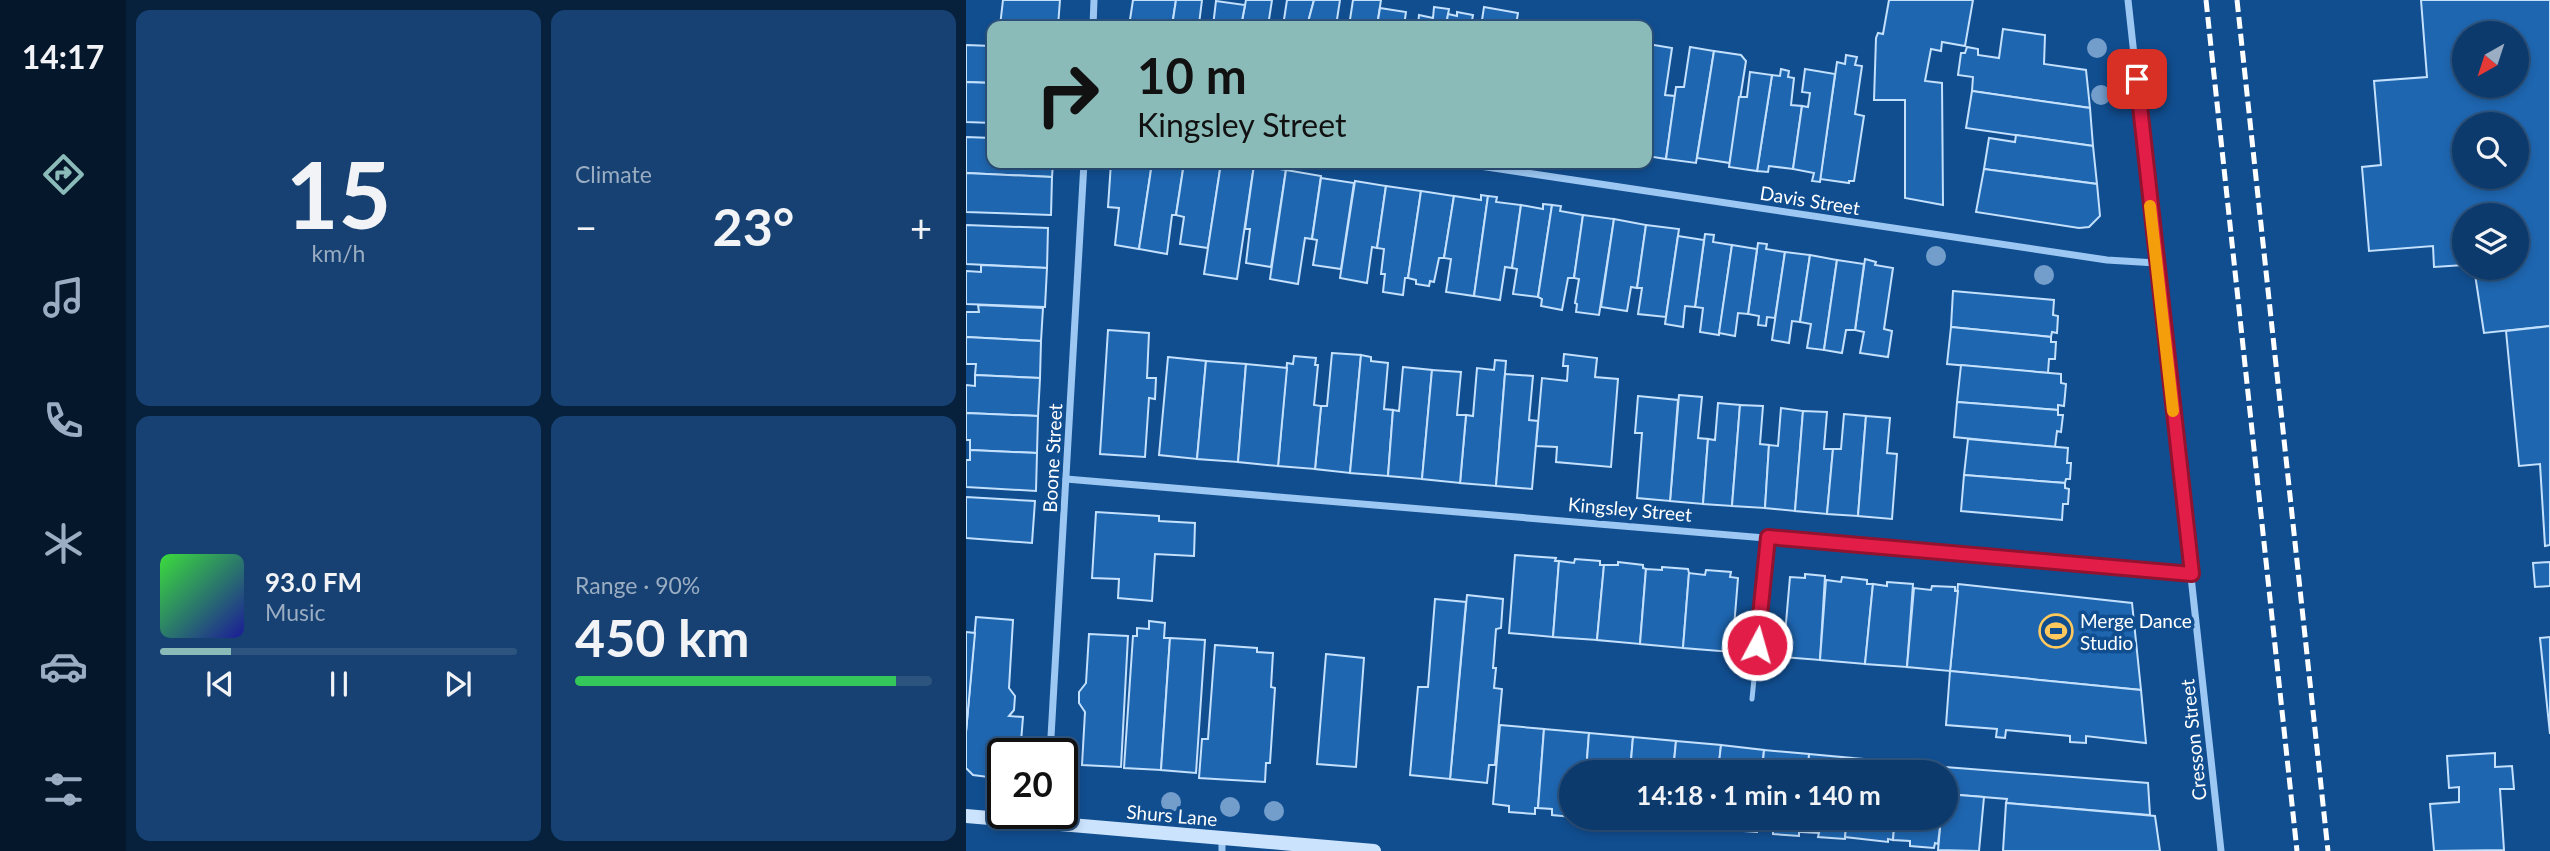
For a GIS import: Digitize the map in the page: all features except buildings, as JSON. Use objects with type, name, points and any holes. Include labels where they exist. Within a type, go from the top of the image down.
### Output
[{"type":"street","points":[[1093,21],[1094,0]]},
{"type":"street","name":"Cresson Street","points":[[2128,0],[2221,851]]},
{"type":"street","name":"Boone Street","points":[[1051,738],[1084,168]]},
{"type":"street","name":"Davis Street","points":[[1493,168],[2107,260],[2156,263]]},
{"type":"street","name":"Kingsley Street","points":[[1066,479],[2192,574]]},
{"type":"street","name":"Shurs Lane","points":[[966,816],[987,817]]},
{"type":"street","name":"Shurs Lane","points":[[1078,823],[1222,845],[1374,851]]},
{"type":"lane","points":[[1752,699],[1768,537]]},
{"type":"railway","points":[[2206,0],[2297,851]]},
{"type":"railway","points":[[2237,0],[2328,851]]},
{"type":"slow traffic","points":[[2150,206],[2173,411]]},
{"type":"place","name":"Merge Dance Studio","points":[[2056,631]]},
{"type":"route","points":[[1757,645],[1768,537],[2192,574],[2137,79]]}]
